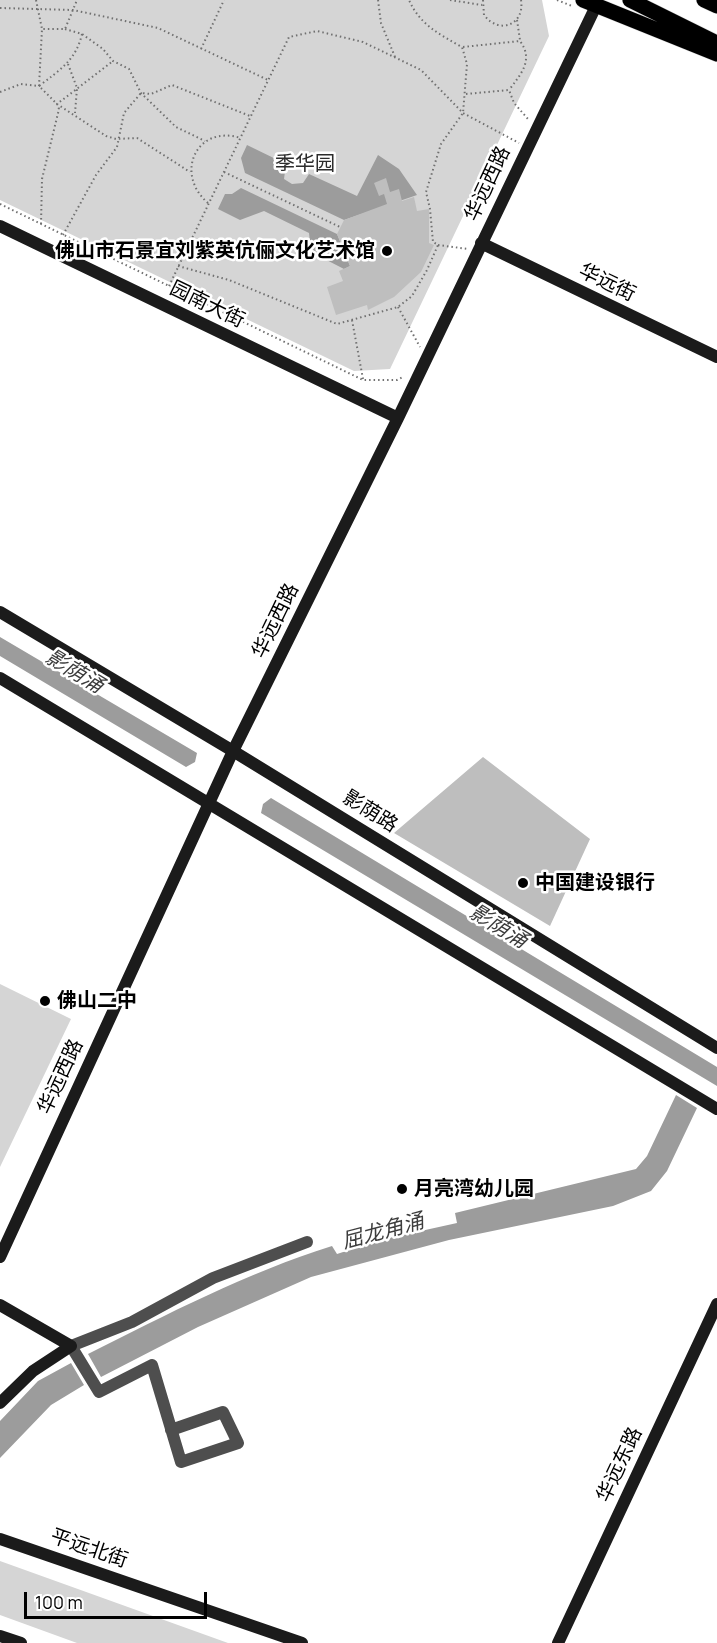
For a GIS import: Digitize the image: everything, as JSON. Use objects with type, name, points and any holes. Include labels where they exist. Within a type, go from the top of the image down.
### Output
[{"type":"main road","points":[[630,0],[717,42]]},
{"type":"main road","points":[[590,3],[717,54]]},
{"type":"street","name":"华远西路","points":[[0,1257],[233,751],[398,418],[527,146],[590,3]]},
{"type":"street","name":"园南大街","points":[[0,225],[398,418]]},
{"type":"street","name":"华远街","points":[[481,243],[717,357]]},
{"type":"street","name":"影荫路","points":[[0,612],[233,751],[717,1048]]},
{"type":"street","points":[[0,678],[717,1109]]},
{"type":"street","points":[[0,1403],[33,1371],[71,1346],[132,1322],[213,1278],[307,1242]]},
{"type":"street","name":"华远东路","points":[[558,1643],[717,1304]]},
{"type":"street","points":[[0,1305],[71,1346],[99,1392],[152,1365],[171,1430],[181,1462],[238,1443],[223,1412],[171,1430]]},
{"type":"street","name":"平远北街","points":[[0,1539],[302,1643]]},
{"type":"street","points":[[0,1636],[21,1643]]},
{"type":"path","points":[[36,0],[42,29],[39,86]]},
{"type":"path","points":[[65,29],[77,0]]},
{"type":"path","points":[[201,49],[224,0]]},
{"type":"path","points":[[378,0],[381,23],[395,57]]},
{"type":"path","points":[[409,0],[415,15],[428,27],[462,47],[520,41]]},
{"type":"path","points":[[450,0],[482,5]]},
{"type":"path","points":[[483,0],[484,15],[493,24],[506,26],[518,20]]},
{"type":"path","points":[[466,94],[509,90],[526,67],[527,50],[520,41],[521,29],[518,20],[522,8],[521,0]]},
{"type":"path","points":[[0,8],[73,10],[158,28],[268,80]]},
{"type":"path","points":[[42,29],[65,29],[82,34],[104,49],[113,61],[129,69],[141,93],[176,127],[205,141]]},
{"type":"path","points":[[169,286],[289,37],[317,31],[363,42],[421,70],[463,113],[527,146]]},
{"type":"path","points":[[39,86],[68,64],[79,47],[82,34]]},
{"type":"path","points":[[462,47],[467,64],[463,113],[441,144],[428,181],[427,201],[430,208],[433,242],[438,245],[469,249]]},
{"type":"path","points":[[57,104],[113,61]]},
{"type":"path","points":[[68,64],[77,88],[75,114]]},
{"type":"path","points":[[0,92],[21,84],[39,86],[57,104],[96,130],[116,140],[136,138],[190,171],[198,192],[209,204]]},
{"type":"path","points":[[141,93],[151,94],[172,85],[251,116]]},
{"type":"path","points":[[509,90],[514,103],[529,120]]},
{"type":"path","points":[[63,235],[96,175],[117,147],[116,140],[124,113],[141,93]]},
{"type":"path","points":[[41,224],[42,179],[58,109],[57,104]]},
{"type":"path","points":[[190,171],[197,149],[205,141],[224,136],[241,138]]},
{"type":"path","points":[[224,172],[340,227]]},
{"type":"path","points":[[0,204],[363,380],[397,380]]},
{"type":"path","points":[[178,266],[229,280],[337,324],[398,307],[412,296],[438,245]]},
{"type":"path","points":[[398,307],[422,350]]},
{"type":"path","points":[[352,320],[363,380]]},
{"type":"green space","name":"季华园","points":[[0,0],[542,0],[549,36],[390,369],[354,371],[0,200]]},
{"type":"green space","points":[[0,984],[71,1019],[0,1167]]},
{"type":"green space","points":[[0,1561],[228,1643],[77,1643],[0,1615]]},
{"type":"shaded area","points":[[247,145],[286,164],[284,179],[292,184],[303,183],[309,174],[357,196],[378,155],[399,169],[417,195],[344,220],[245,173],[241,158]]},
{"type":"shaded area","points":[[241,188],[337,234],[350,266],[344,269],[311,252],[309,233],[264,211],[240,220],[218,209],[225,194],[232,194]]},
{"type":"shaded area","points":[[0,637],[197,753],[195,762],[186,767],[0,656]]},
{"type":"shaded area","points":[[271,798],[717,1067],[717,1086],[261,813],[263,804]]},
{"type":"shaded area","points":[[676,1095],[697,1108],[667,1171],[651,1191],[613,1206],[449,1240],[311,1277],[198,1327],[101,1377],[88,1354],[208,1295],[332,1246],[337,1254],[380,1240],[457,1223],[455,1213],[636,1169],[647,1156]]},
{"type":"shaded area","points":[[71,1363],[84,1385],[51,1405],[0,1458],[0,1421],[38,1381]]},
{"type":"building","name":"佛山市石景宜刘紫英伉俪文化艺术馆","points":[[386,178],[390,192],[399,189],[402,201],[414,197],[417,211],[429,209],[429,243],[434,245],[421,272],[394,297],[368,310],[367,305],[336,315],[327,287],[343,281],[339,271],[350,266],[337,234],[344,220],[387,204],[384,194],[379,196],[374,183]]},
{"type":"building","name":"中国建设银行","points":[[483,757],[590,839],[550,926],[394,833]]},
{"type":"place","name":"佛山市石景宜刘紫英伉俪文化艺术馆","points":[[387,251]]},
{"type":"place","name":"中国建设银行","points":[[523,883]]},
{"type":"place","name":"佛山二中","points":[[45,1001]]},
{"type":"place","name":"月亮湾幼儿园","points":[[402,1189]]},
{"type":"water label","name":"影荫涌","points":[[74,672]]},
{"type":"water label","name":"影荫涌","points":[[498,927]]},
{"type":"water label","name":"屈龙角涌","points":[[383,1232]]}]
